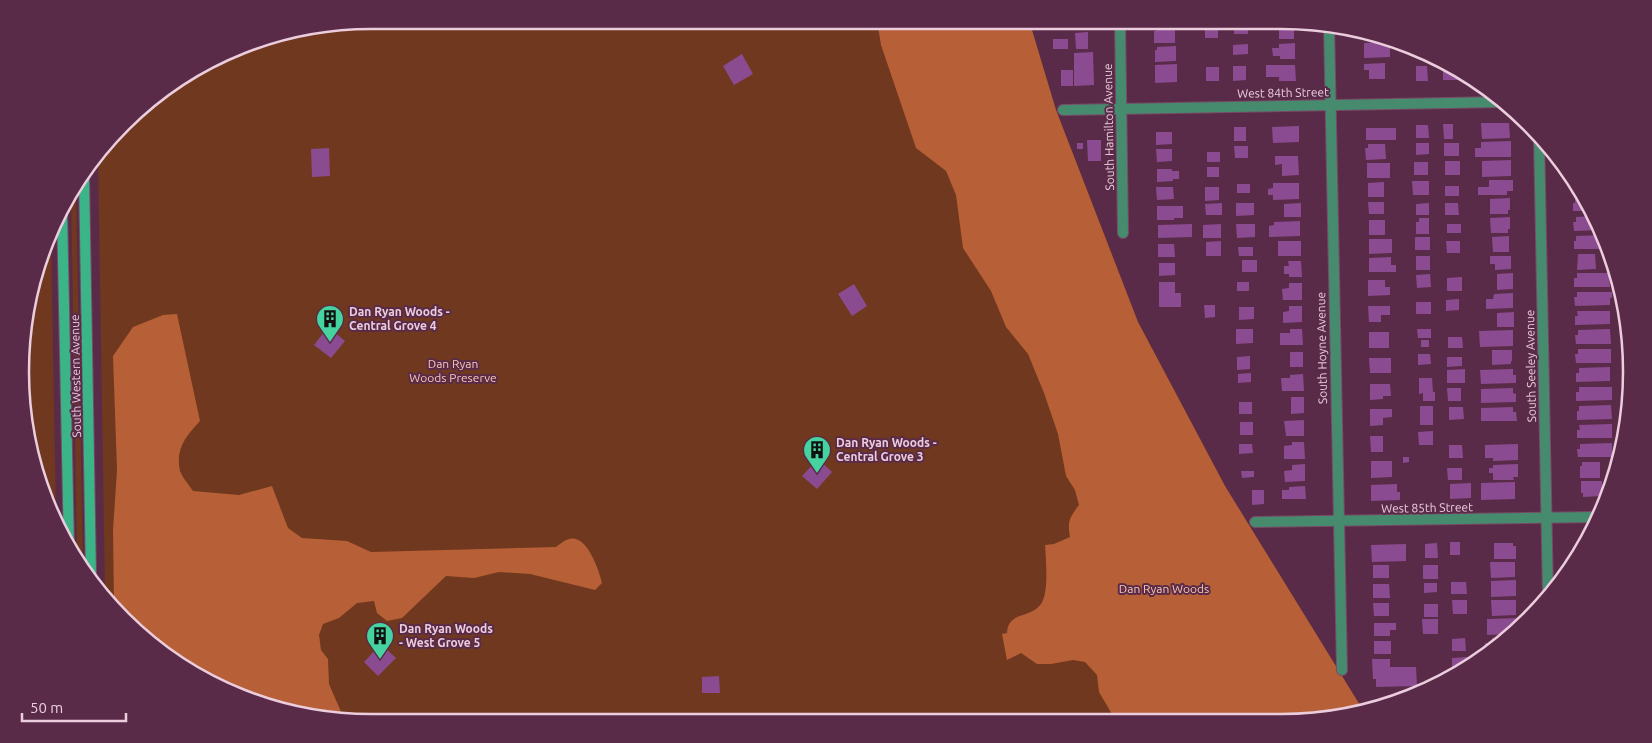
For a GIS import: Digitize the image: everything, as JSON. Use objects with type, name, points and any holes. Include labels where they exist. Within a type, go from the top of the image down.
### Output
[{"type":"main road","name":"South Western Avenue","points":[[84,185],[91,567]]},
{"type":"main road","name":"South Western Avenue","points":[[62,224],[69,531]]},
{"type":"street","name":"South Hamilton Avenue","points":[[1120,29],[1123,233]]},
{"type":"street","name":"South Hoyne Avenue","points":[[1329,33],[1342,670]]},
{"type":"street","name":"West 84th Street","points":[[1063,110],[1492,102]]},
{"type":"street","name":"South Seeley Avenue","points":[[1539,148],[1548,585]]},
{"type":"street","name":"West 85th Street","points":[[1255,522],[1591,517]]},
{"type":"green space","name":"Dan Ryan Woods Preserve","points":[[349,29],[1032,29],[1056,110],[1138,322],[1225,486],[1323,711],[1303,714],[349,714],[283,703],[220,679],[163,643],[129,614],[105,586],[98,166],[129,129],[163,100],[200,75],[240,55],[283,40]]},
{"type":"green space","name":"Dan Ryan Woods","points":[[878,29],[1032,29],[1056,110],[1138,322],[1225,486],[1360,705],[1303,714],[1112,714],[1099,692],[1097,675],[1085,662],[1073,660],[1051,664],[1037,664],[1021,653],[1007,660],[1002,634],[1007,633],[1011,621],[1036,609],[1044,599],[1046,584],[1045,545],[1054,544],[1070,537],[1070,520],[1079,505],[1075,490],[1066,476],[1058,434],[1028,354],[1006,327],[991,291],[963,248],[956,195],[946,171],[916,148],[881,45]]},
{"type":"green space","points":[[76,198],[83,555],[77,546],[71,207]]},
{"type":"green space","points":[[51,250],[56,505],[40,460],[29,394],[29,349],[35,305]]},
{"type":"green space","points":[[177,314],[200,421],[183,443],[179,456],[180,471],[193,491],[239,495],[272,486],[288,528],[302,538],[347,541],[371,552],[556,547],[566,540],[573,538],[580,541],[590,553],[595,561],[602,583],[595,590],[530,574],[499,572],[474,578],[446,576],[402,618],[387,621],[377,613],[374,601],[357,603],[339,618],[323,624],[319,635],[321,650],[328,659],[329,684],[342,713],[283,703],[240,688],[200,668],[146,629],[114,597],[113,530],[117,470],[113,356],[133,327],[163,315]]},
{"type":"building","points":[[1156,29],[1175,29],[1175,43],[1154,43],[1154,31]]},
{"type":"building","points":[[1205,29],[1218,29],[1218,38],[1205,38]]},
{"type":"building","points":[[1234,29],[1248,29],[1248,34],[1234,34]]},
{"type":"building","points":[[1279,29],[1294,29],[1294,39],[1279,39]]},
{"type":"building","points":[[1088,32],[1088,49],[1076,49],[1075,33]]},
{"type":"building","points":[[1053,39],[1068,39],[1068,49],[1053,49]]},
{"type":"building","points":[[1295,43],[1295,59],[1280,59],[1280,56],[1273,56],[1272,48],[1279,48],[1279,44]]},
{"type":"building","points":[[1364,43],[1377,43],[1390,47],[1390,57],[1364,58]]},
{"type":"building","points":[[1248,44],[1248,54],[1233,55],[1233,45]]},
{"type":"building","points":[[1176,46],[1176,61],[1155,62],[1155,50],[1157,50],[1157,47]]},
{"type":"building","points":[[1093,52],[1094,85],[1074,86],[1074,53]]},
{"type":"building","points":[[742,54],[753,74],[734,85],[723,66]]},
{"type":"building","points":[[1385,63],[1385,79],[1369,79],[1369,70],[1364,70],[1364,64]]},
{"type":"building","points":[[1177,64],[1177,82],[1155,83],[1155,65]]},
{"type":"building","points":[[1266,65],[1295,65],[1296,81],[1279,81],[1279,77],[1266,77]]},
{"type":"building","points":[[1233,66],[1246,66],[1246,80],[1233,81]]},
{"type":"building","points":[[1416,66],[1427,66],[1428,81],[1416,81]]},
{"type":"building","points":[[1206,67],[1219,67],[1219,81],[1206,81]]},
{"type":"building","points":[[1061,70],[1073,70],[1073,86],[1061,86]]},
{"type":"building","points":[[1443,70],[1459,79],[1459,80],[1443,80]]},
{"type":"building","points":[[1481,123],[1509,123],[1510,138],[1482,139]]},
{"type":"building","points":[[1443,124],[1453,124],[1453,139],[1444,139]]},
{"type":"building","points":[[1416,125],[1428,125],[1429,138],[1416,138]]},
{"type":"building","points":[[1299,126],[1299,142],[1273,143],[1272,127]]},
{"type":"building","points":[[1234,127],[1246,127],[1246,141],[1234,141]]},
{"type":"building","points":[[1366,128],[1396,128],[1396,140],[1366,140]]},
{"type":"building","points":[[1156,132],[1172,132],[1172,144],[1156,145]]},
{"type":"building","points":[[1087,140],[1101,140],[1101,161],[1088,161]]},
{"type":"building","points":[[1511,141],[1511,157],[1475,157],[1475,148],[1481,148],[1481,142]]},
{"type":"building","points":[[1077,143],[1083,143],[1083,149],[1077,149]]},
{"type":"building","points":[[1416,143],[1429,143],[1429,154],[1416,155]]},
{"type":"building","points":[[1444,143],[1459,143],[1459,156],[1444,156]]},
{"type":"building","points":[[1368,144],[1385,144],[1386,159],[1366,160],[1365,148],[1368,148]]},
{"type":"building","points":[[1234,146],[1248,146],[1248,158],[1235,158]]},
{"type":"building","points":[[329,148],[330,176],[312,177],[311,149]]},
{"type":"building","points":[[1156,149],[1172,149],[1172,161],[1157,162]]},
{"type":"building","points":[[1207,152],[1220,152],[1220,162],[1207,162]]},
{"type":"building","points":[[1275,156],[1298,156],[1299,175],[1282,176],[1282,164],[1275,165]]},
{"type":"building","points":[[1511,160],[1511,176],[1482,177],[1482,161]]},
{"type":"building","points":[[1445,161],[1460,161],[1460,175],[1445,175]]},
{"type":"building","points":[[1414,162],[1428,162],[1428,175],[1414,175]]},
{"type":"building","points":[[1367,163],[1390,163],[1390,178],[1367,178]]},
{"type":"building","points":[[1207,167],[1219,167],[1219,177],[1207,177]]},
{"type":"building","points":[[1157,169],[1179,171],[1179,179],[1157,182]]},
{"type":"building","points":[[1489,180],[1513,180],[1513,191],[1507,191],[1507,195],[1478,195],[1478,187],[1489,187]]},
{"type":"building","points":[[1412,181],[1429,181],[1429,195],[1413,195]]},
{"type":"building","points":[[1384,182],[1384,197],[1368,197],[1368,183]]},
{"type":"building","points":[[1273,183],[1299,183],[1299,199],[1273,200],[1273,195],[1268,195],[1268,189],[1273,188]]},
{"type":"building","points":[[1237,184],[1250,184],[1250,193],[1237,193]]},
{"type":"building","points":[[1445,186],[1459,186],[1459,196],[1445,196]]},
{"type":"building","points":[[1156,187],[1173,187],[1174,199],[1157,200]]},
{"type":"building","points":[[1205,187],[1219,187],[1219,200],[1205,201]]},
{"type":"building","points":[[1510,198],[1508,214],[1490,214],[1490,199]]},
{"type":"building","points":[[1576,198],[1583,211],[1573,211],[1573,203],[1575,203]]},
{"type":"building","points":[[1368,202],[1384,202],[1384,214],[1369,214]]},
{"type":"building","points":[[1222,203],[1222,215],[1206,215],[1205,204]]},
{"type":"building","points":[[1236,203],[1254,203],[1254,215],[1236,216]]},
{"type":"building","points":[[1301,203],[1301,217],[1284,217],[1284,204]]},
{"type":"building","points":[[1429,203],[1429,215],[1416,215],[1416,204]]},
{"type":"building","points":[[1445,203],[1458,203],[1459,215],[1445,215]]},
{"type":"building","points":[[1157,206],[1183,206],[1183,218],[1157,220]]},
{"type":"building","points":[[1586,216],[1593,230],[1574,231],[1573,222],[1576,222],[1576,217]]},
{"type":"building","points":[[1510,217],[1508,233],[1491,233],[1490,218]]},
{"type":"building","points":[[1419,218],[1429,218],[1429,234],[1416,234],[1416,222],[1419,222]]},
{"type":"building","points":[[1369,220],[1385,220],[1385,235],[1369,235]]},
{"type":"building","points":[[1300,221],[1300,236],[1269,237],[1269,226],[1274,225],[1274,222]]},
{"type":"building","points":[[1192,224],[1192,237],[1158,238],[1158,225]]},
{"type":"building","points":[[1221,224],[1221,238],[1203,238],[1203,225]]},
{"type":"building","points":[[1236,224],[1255,224],[1255,237],[1237,238]]},
{"type":"building","points":[[1447,224],[1461,224],[1461,233],[1447,233]]},
{"type":"building","points":[[1595,235],[1600,249],[1574,249],[1576,236]]},
{"type":"building","points":[[1509,236],[1509,252],[1493,252],[1492,237]]},
{"type":"building","points":[[1415,237],[1430,237],[1430,250],[1415,250]]},
{"type":"building","points":[[1369,239],[1392,239],[1392,253],[1369,254]]},
{"type":"building","points":[[1221,241],[1221,256],[1206,256],[1206,242]]},
{"type":"building","points":[[1278,241],[1301,241],[1301,256],[1278,256]]},
{"type":"building","points":[[1446,241],[1460,241],[1460,253],[1447,253]]},
{"type":"building","points":[[1158,244],[1174,244],[1175,257],[1158,257]]},
{"type":"building","points":[[1238,247],[1253,247],[1253,256],[1239,256]]},
{"type":"building","points":[[1578,254],[1595,254],[1596,269],[1577,270]]},
{"type":"building","points":[[1416,256],[1430,256],[1430,270],[1416,270]]},
{"type":"building","points":[[1490,256],[1511,256],[1511,269],[1495,270],[1495,264],[1490,264]]},
{"type":"building","points":[[1391,257],[1391,265],[1396,265],[1396,272],[1369,272],[1369,258]]},
{"type":"building","points":[[1242,260],[1257,260],[1257,272],[1242,272]]},
{"type":"building","points":[[1288,261],[1301,261],[1302,277],[1289,277],[1289,274],[1284,274],[1284,266],[1289,266]]},
{"type":"building","points":[[1159,263],[1175,263],[1175,275],[1159,276]]},
{"type":"building","points":[[1513,273],[1513,289],[1497,290],[1497,274]]},
{"type":"building","points":[[1577,273],[1609,273],[1610,287],[1574,287],[1574,278],[1577,278]]},
{"type":"building","points":[[1430,274],[1431,287],[1417,288],[1416,275]]},
{"type":"building","points":[[1462,277],[1462,291],[1447,291],[1447,278]]},
{"type":"building","points":[[1368,280],[1385,280],[1385,287],[1390,287],[1390,295],[1368,296]]},
{"type":"building","points":[[1159,282],[1175,282],[1175,293],[1181,293],[1181,307],[1159,307]]},
{"type":"building","points":[[1237,282],[1249,282],[1249,291],[1237,291]]},
{"type":"building","points":[[1289,283],[1302,283],[1302,300],[1283,300],[1282,289],[1289,288]]},
{"type":"building","points":[[854,284],[867,306],[852,316],[838,294]]},
{"type":"building","points":[[1577,292],[1612,292],[1612,298],[1610,298],[1610,305],[1575,306],[1574,297],[1577,297]]},
{"type":"building","points":[[1513,293],[1513,308],[1486,309],[1486,299],[1493,299],[1494,294]]},
{"type":"building","points":[[1459,299],[1459,310],[1446,311],[1446,300]]},
{"type":"building","points":[[1416,302],[1431,302],[1431,314],[1416,314]]},
{"type":"building","points":[[1204,305],[1215,305],[1215,317],[1205,318]]},
{"type":"building","points":[[1289,306],[1302,306],[1302,322],[1283,323],[1283,312],[1289,311]]},
{"type":"building","points":[[1368,306],[1390,306],[1390,315],[1381,315],[1381,322],[1369,322]]},
{"type":"building","points":[[1239,307],[1254,307],[1254,319],[1239,320]]},
{"type":"building","points":[[1577,311],[1610,311],[1610,324],[1575,325],[1575,316],[1578,316]]},
{"type":"building","points":[[1514,312],[1514,327],[1497,327],[1497,313]]},
{"type":"building","name":"Dan Ryan Woods - Central Grove 4","points":[[328,327],[345,341],[331,358],[314,345]]},
{"type":"building","points":[[1236,329],[1253,329],[1253,343],[1236,344]]},
{"type":"building","points":[[1290,329],[1302,329],[1303,345],[1280,345],[1280,333],[1290,333]]},
{"type":"building","points":[[1417,329],[1431,329],[1431,338],[1418,338]]},
{"type":"building","points":[[1610,329],[1611,344],[1576,344],[1575,335],[1578,335],[1578,330]]},
{"type":"building","points":[[1513,330],[1513,346],[1480,347],[1479,331]]},
{"type":"building","points":[[1369,332],[1389,332],[1389,348],[1369,348]]},
{"type":"building","points":[[1448,337],[1462,337],[1463,348],[1448,348]]},
{"type":"building","points":[[1421,340],[1429,340],[1429,347],[1421,347]]},
{"type":"building","points":[[1578,349],[1611,349],[1611,363],[1576,363],[1575,354],[1578,354]]},
{"type":"building","points":[[1492,350],[1512,350],[1511,364],[1492,365]]},
{"type":"building","points":[[1290,352],[1303,352],[1303,367],[1290,367]]},
{"type":"building","points":[[1418,354],[1430,354],[1431,364],[1418,365]]},
{"type":"building","points":[[1250,356],[1250,369],[1237,370],[1237,357]]},
{"type":"building","points":[[1447,357],[1462,357],[1462,366],[1447,367]]},
{"type":"building","points":[[1369,358],[1391,358],[1391,373],[1370,373]]},
{"type":"building","points":[[1610,367],[1610,381],[1576,382],[1576,373],[1579,373],[1579,368]]},
{"type":"building","points":[[1465,369],[1465,383],[1447,383],[1447,370]]},
{"type":"building","points":[[1513,369],[1513,375],[1516,375],[1516,383],[1481,384],[1480,370]]},
{"type":"building","points":[[1251,373],[1251,382],[1238,383],[1238,374]]},
{"type":"building","points":[[1303,374],[1304,391],[1282,391],[1281,378],[1290,378],[1290,375]]},
{"type":"building","points":[[1419,378],[1432,378],[1435,401],[1423,401],[1423,393],[1419,394]]},
{"type":"building","points":[[1370,384],[1390,384],[1391,396],[1370,400]]},
{"type":"building","points":[[1579,387],[1612,387],[1612,400],[1576,401],[1576,392],[1579,392]]},
{"type":"building","points":[[1447,388],[1461,388],[1461,401],[1448,401]]},
{"type":"building","points":[[1513,388],[1513,393],[1516,394],[1516,402],[1481,403],[1481,389]]},
{"type":"building","points":[[1291,397],[1304,397],[1304,413],[1291,414]]},
{"type":"building","points":[[1239,402],[1252,402],[1252,414],[1239,414]]},
{"type":"building","points":[[1611,405],[1612,419],[1577,420],[1579,406]]},
{"type":"building","points":[[1420,406],[1433,406],[1433,425],[1420,425]]},
{"type":"building","points":[[1449,407],[1463,407],[1464,419],[1449,420]]},
{"type":"building","points":[[1513,407],[1513,412],[1516,412],[1517,421],[1481,421],[1481,408]]},
{"type":"building","points":[[1370,409],[1392,409],[1392,417],[1383,418],[1383,425],[1370,426]]},
{"type":"building","points":[[1304,420],[1304,436],[1286,436],[1284,421]]},
{"type":"building","points":[[1240,422],[1253,422],[1253,435],[1240,435]]},
{"type":"building","points":[[1612,424],[1612,438],[1577,438],[1577,430],[1580,430],[1579,425]]},
{"type":"building","points":[[1433,431],[1433,445],[1419,445],[1418,432]]},
{"type":"building","points":[[1370,436],[1383,436],[1383,452],[1371,452]]},
{"type":"building","points":[[1292,442],[1304,442],[1305,459],[1284,459],[1284,446],[1292,445]]},
{"type":"building","points":[[1612,443],[1612,457],[1578,457],[1577,449],[1580,449],[1580,444]]},
{"type":"building","points":[[1239,444],[1252,444],[1253,453],[1239,454]]},
{"type":"building","points":[[1518,444],[1518,460],[1493,461],[1493,458],[1485,458],[1485,445]]},
{"type":"building","points":[[1449,445],[1462,445],[1463,458],[1449,458]]},
{"type":"building","points":[[1403,457],[1409,457],[1409,462],[1403,463]]},
{"type":"building","name":"Dan Ryan Woods - Central Grove 3","points":[[818,459],[832,472],[817,489],[802,476]]},
{"type":"building","points":[[1371,461],[1392,461],[1392,477],[1371,478]]},
{"type":"building","points":[[1582,462],[1600,462],[1600,478],[1580,478]]},
{"type":"building","points":[[1305,464],[1305,481],[1285,482],[1284,471],[1292,470],[1292,465]]},
{"type":"building","points":[[1518,464],[1518,477],[1513,477],[1514,480],[1493,480],[1493,473],[1489,473],[1489,468],[1493,468],[1493,465]]},
{"type":"building","points":[[1447,468],[1462,468],[1462,480],[1448,480]]},
{"type":"building","points":[[1241,471],[1254,471],[1254,477],[1242,478]]},
{"type":"building","points":[[1581,481],[1602,481],[1600,496],[1583,497],[1583,493],[1581,493]]},
{"type":"building","points":[[1515,482],[1515,499],[1481,500],[1481,483]]},
{"type":"building","points":[[1471,483],[1471,498],[1450,499],[1450,484]]},
{"type":"building","points":[[1397,484],[1400,500],[1371,501],[1371,485]]},
{"type":"building","points":[[1305,486],[1306,499],[1282,499],[1282,490],[1289,490],[1289,487]]},
{"type":"building","points":[[1252,490],[1264,490],[1264,504],[1252,505]]},
{"type":"building","points":[[1450,542],[1460,542],[1460,555],[1450,555]]},
{"type":"building","points":[[1437,543],[1438,558],[1425,558],[1425,544]]},
{"type":"building","points":[[1494,543],[1513,543],[1513,546],[1516,546],[1516,559],[1494,559]]},
{"type":"building","points":[[1406,544],[1406,561],[1372,562],[1371,545]]},
{"type":"building","points":[[1490,562],[1515,562],[1515,577],[1491,578]]},
{"type":"building","points":[[1373,565],[1389,565],[1389,578],[1373,578]]},
{"type":"building","points":[[1423,565],[1438,565],[1438,579],[1423,579]]},
{"type":"building","points":[[1516,580],[1516,596],[1491,597],[1491,581]]},
{"type":"building","points":[[1451,582],[1466,582],[1467,594],[1451,594]]},
{"type":"building","points":[[1424,583],[1437,583],[1437,592],[1424,593]]},
{"type":"building","points":[[1373,584],[1389,584],[1390,598],[1373,598]]},
{"type":"building","points":[[1452,600],[1467,600],[1467,614],[1453,614]]},
{"type":"building","points":[[1491,600],[1516,600],[1516,615],[1492,616]]},
{"type":"building","points":[[1373,603],[1389,603],[1389,616],[1374,616]]},
{"type":"building","points":[[1424,604],[1438,604],[1438,617],[1424,617]]},
{"type":"building","points":[[1422,619],[1438,619],[1438,634],[1423,634]]},
{"type":"building","points":[[1487,619],[1517,619],[1499,634],[1487,635]]},
{"type":"building","points":[[1374,623],[1396,623],[1396,630],[1390,630],[1390,636],[1374,636]]},
{"type":"building","points":[[1465,638],[1466,651],[1452,651],[1452,639]]},
{"type":"building","points":[[1374,641],[1391,641],[1391,654],[1374,654]]},
{"type":"building","name":"Dan Ryan Woods - West Grove 5","points":[[381,644],[396,658],[378,676],[364,662]]},
{"type":"building","points":[[1467,657],[1452,668],[1452,658]]},
{"type":"building","points":[[1372,659],[1390,659],[1390,667],[1416,667],[1416,686],[1376,687],[1376,679],[1373,679]]},
{"type":"building","points":[[719,676],[720,693],[702,693],[702,677]]},
{"type":"place","name":"Dan Ryan Woods - Central Grove 4","points":[[330,343]]},
{"type":"place","name":"Dan Ryan Woods - Central Grove 3","points":[[817,474]]},
{"type":"place","name":"Dan Ryan Woods - West Grove 5","points":[[380,660]]}]
